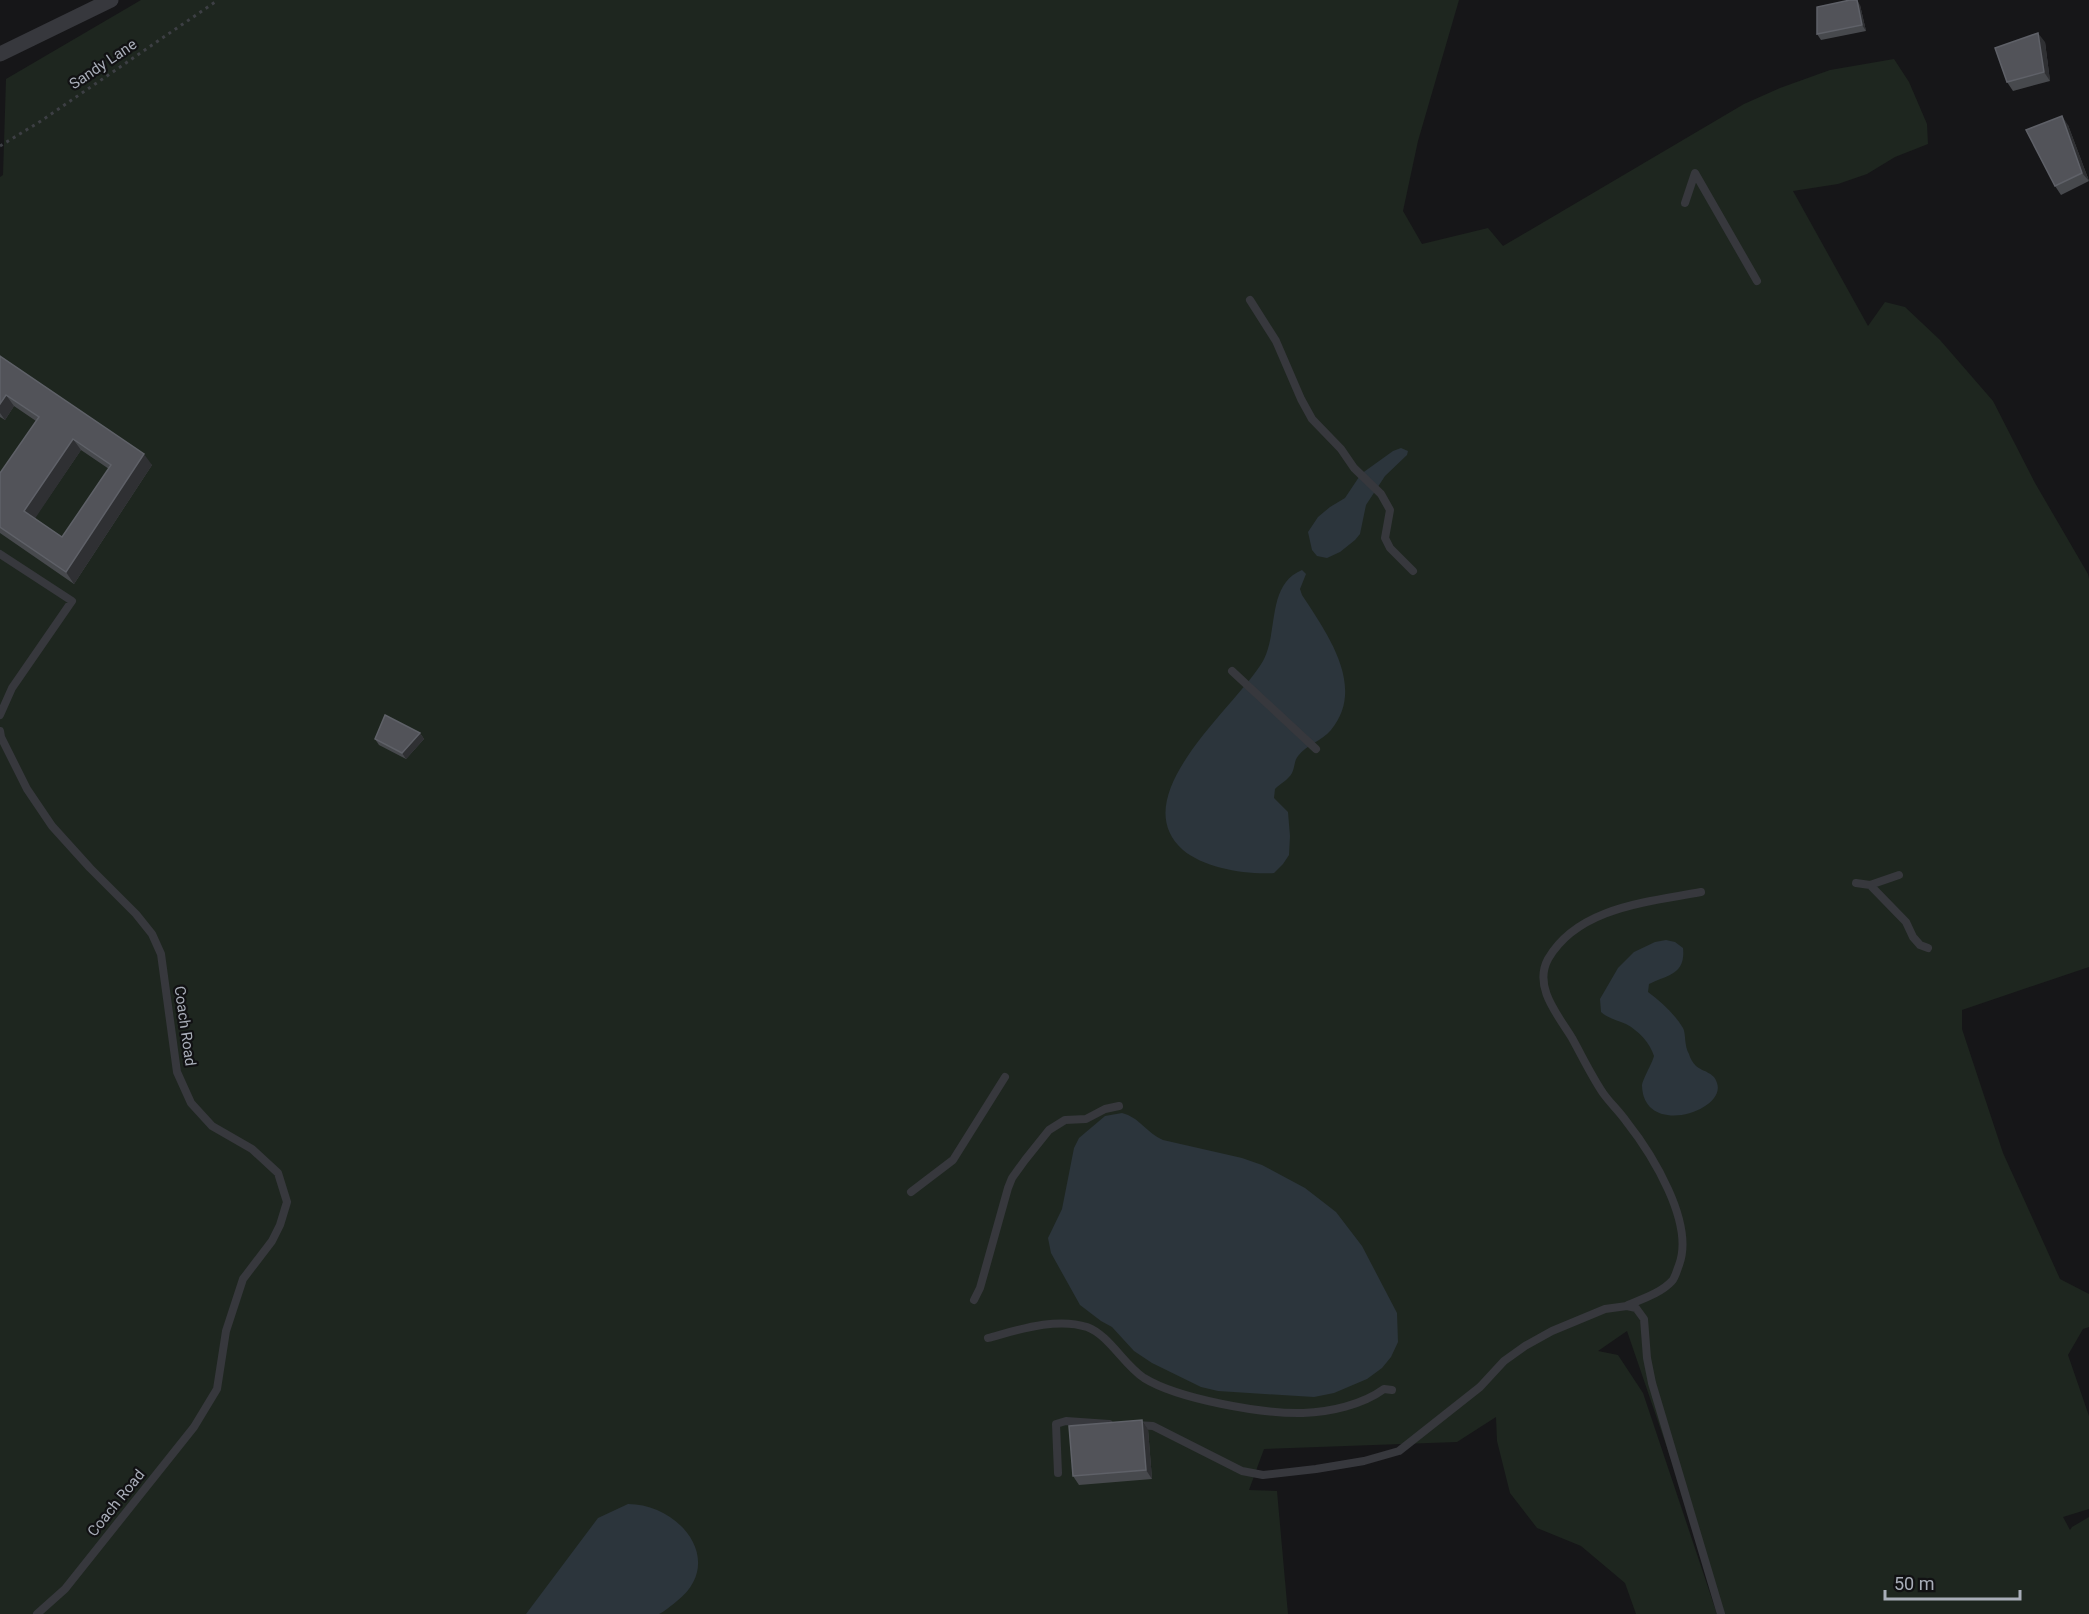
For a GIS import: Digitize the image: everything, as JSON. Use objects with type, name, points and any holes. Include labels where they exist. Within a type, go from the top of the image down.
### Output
[{"type":"street","points":[[0,54],[111,0]]},
{"type":"lane","points":[[1685,203],[1695,173],[1757,280]]},
{"type":"lane","points":[[1251,300],[1276,341],[1312,419],[1341,449],[1354,468],[1382,494],[1390,510],[1385,538],[1390,548],[1413,572]]},
{"type":"lane","points":[[0,554],[72,601],[12,688],[0,715]]},
{"type":"lane","points":[[1232,671],[1316,749]]},
{"type":"lane","name":"Coach Road","points":[[0,731],[27,789],[52,826],[136,914],[152,934],[161,954],[177,1072],[191,1103],[212,1126],[252,1149],[278,1173],[287,1202],[272,1241],[243,1279],[226,1331],[217,1389],[194,1427],[65,1589],[37,1614]]},
{"type":"lane","points":[[1856,884],[1870,885],[1899,875]]},
{"type":"lane","points":[[1870,885],[1906,922],[1913,937],[1920,945],[1928,948]]},
{"type":"lane","points":[[1131,1425],[1153,1426],[1242,1471],[1263,1475],[1364,1461],[1399,1451],[1480,1387],[1504,1361],[1525,1346],[1583,1317],[1605,1309],[1626,1306],[1651,1295],[1672,1281],[1682,1257],[1682,1227],[1665,1180],[1627,1122],[1603,1094],[1571,1036],[1553,1011],[1543,981],[1547,961],[1561,942],[1596,918],[1624,906],[1701,892]]},
{"type":"lane","points":[[911,1192],[953,1160],[1005,1077]]},
{"type":"lane","points":[[974,1300],[980,1288],[1012,1178],[1049,1130],[1065,1120],[1086,1119],[1105,1109],[1119,1106]]},
{"type":"lane","points":[[1626,1306],[1636,1308],[1644,1320],[1647,1358],[1652,1383],[1721,1614]]},
{"type":"lane","points":[[988,1338],[1043,1325],[1077,1324],[1096,1331],[1134,1370],[1158,1386],[1210,1401],[1262,1410],[1302,1413],[1323,1410],[1371,1398],[1384,1389],[1392,1390]]},
{"type":"lane","points":[[1058,1473],[1056,1424],[1066,1421],[1120,1424]]},
{"type":"path","name":"Sandy Lane","points":[[0,146],[41,121],[218,0]]},
{"type":"shaded area","points":[[141,0],[1459,0],[1418,141],[1403,211],[1422,244],[1488,228],[1503,246],[1744,104],[1830,70],[1894,59],[1909,82],[1927,124],[1928,144],[1895,157],[1867,174],[1838,184],[1793,191],[1868,326],[1885,302],[1905,307],[1940,340],[1993,401],[2035,483],[2089,579],[2089,967],[1962,1010],[1962,1029],[2003,1153],[2060,1279],[2089,1294],[2089,1327],[2083,1329],[2068,1355],[2089,1416],[2089,1509],[2063,1517],[2070,1530],[2089,1517],[2089,1614],[1724,1614],[1627,1331],[1598,1351],[1618,1355],[1643,1393],[1717,1614],[1636,1614],[1625,1583],[1581,1546],[1537,1528],[1510,1493],[1497,1441],[1496,1417],[1457,1442],[1264,1449],[1249,1490],[1277,1491],[1288,1614],[0,1614],[0,177],[3,175],[6,79]]},
{"type":"shaded area","points":[[1401,448],[1408,451],[1407,455],[1385,476],[1366,505],[1360,534],[1340,552],[1327,558],[1317,556],[1312,550],[1308,532],[1318,517],[1345,498],[1361,474],[1393,451]]},
{"type":"shaded area","points":[[1302,570],[1306,574],[1300,589],[1302,595],[1331,643],[1344,678],[1345,696],[1341,713],[1327,734],[1298,756],[1291,775],[1275,789],[1274,798],[1288,812],[1289,855],[1283,864],[1274,873],[1239,871],[1214,866],[1183,850],[1168,828],[1166,804],[1175,778],[1191,752],[1263,661],[1283,586]]},
{"type":"shaded area","points":[[1666,940],[1675,942],[1683,948],[1681,964],[1674,973],[1649,984],[1648,992],[1676,1017],[1683,1028],[1687,1051],[1691,1059],[1699,1068],[1711,1074],[1717,1083],[1717,1093],[1710,1103],[1698,1110],[1669,1115],[1656,1111],[1646,1102],[1642,1086],[1654,1056],[1647,1042],[1626,1024],[1601,1012],[1600,999],[1618,968],[1634,952],[1655,942]]},
{"type":"shaded area","points":[[1122,1113],[1133,1118],[1163,1140],[1242,1158],[1262,1165],[1305,1188],[1336,1212],[1362,1246],[1397,1313],[1398,1342],[1391,1357],[1382,1368],[1367,1379],[1334,1393],[1314,1397],[1218,1391],[1201,1387],[1152,1363],[1134,1351],[1112,1327],[1080,1305],[1051,1253],[1048,1238],[1062,1209],[1074,1148],[1079,1138],[1105,1116]]},
{"type":"shaded area","points":[[628,1504],[647,1507],[664,1514],[679,1524],[690,1538],[697,1553],[698,1569],[691,1585],[677,1601],[659,1614],[526,1614],[598,1518]]},
{"type":"building","points":[[1857,0],[1862,25],[1817,34],[1817,7]]},
{"type":"building","points":[[2038,33],[2044,72],[2007,82],[1995,48]]},
{"type":"building","points":[[2062,116],[2082,173],[2055,186],[2026,130]]},
{"type":"building","points":[[0,356],[144,454],[66,572],[0,527],[0,473],[39,417],[6,395],[0,404]],"holes":[[[73,439],[111,465],[62,537],[24,511]]]},
{"type":"building","points":[[385,715],[420,733],[402,753],[375,739]]},
{"type":"building","points":[[1142,1420],[1146,1470],[1073,1476],[1069,1426]]}]
